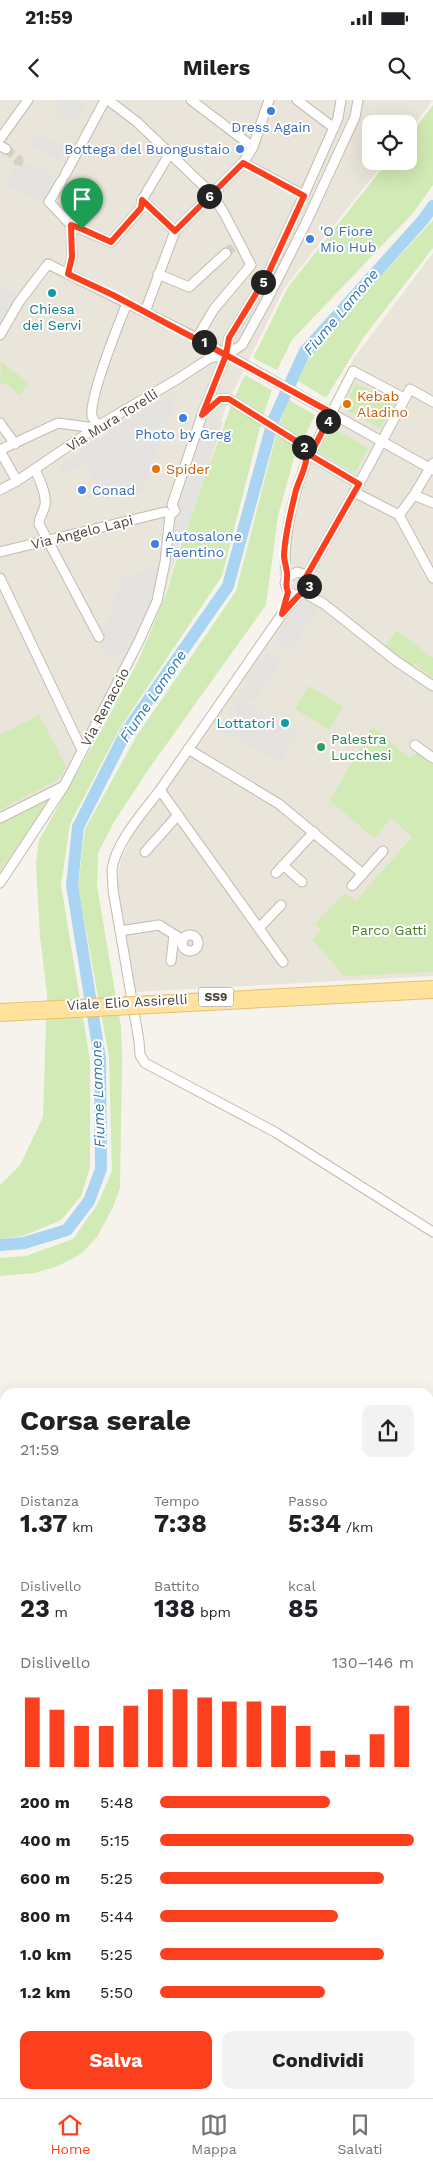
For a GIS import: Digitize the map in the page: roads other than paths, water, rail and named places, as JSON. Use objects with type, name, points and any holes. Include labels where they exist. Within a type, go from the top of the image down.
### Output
[{"type":"main road","name":"Viale Elio Assirelli","points":[[0,1009],[433,986]]},
{"type":"main road","name":"Viale Elio Assirelli","points":[[0,1016],[433,993]]},
{"type":"street","points":[[0,140],[28,100]]},
{"type":"street","points":[[170,153],[142,200],[141,208],[111,242],[71,225],[49,202],[106,100],[137,122],[170,153],[212,194],[251,265],[214,309],[197,338]]},
{"type":"street","points":[[191,100],[252,147]]},
{"type":"street","points":[[145,312],[175,231],[243,163],[252,147],[269,100]]},
{"type":"street","points":[[298,100],[334,128]]},
{"type":"street","points":[[168,514],[166,507],[172,505],[202,415],[226,355],[229,338],[268,274],[334,128],[341,100]]},
{"type":"street","points":[[229,338],[242,345],[269,296],[306,223],[355,117],[358,100]]},
{"type":"street","points":[[243,163],[304,196]]},
{"type":"street","points":[[142,200],[175,231]]},
{"type":"street","points":[[68,274],[72,257],[71,225]]},
{"type":"street","points":[[158,274],[189,287],[226,253]]},
{"type":"street","points":[[0,334],[19,302],[48,264],[197,338],[243,365],[432,467],[399,515]]},
{"type":"street","points":[[17,481],[0,450],[58,423],[96,427],[92,416],[95,399],[112,342],[128,303]]},
{"type":"street","points":[[214,348],[229,338]]},
{"type":"street","name":"Via Mura Torelli","points":[[0,490],[17,481],[96,427],[210,358],[226,355],[242,345]]},
{"type":"street","points":[[359,484],[310,455],[328,411],[353,371],[404,398]]},
{"type":"street","points":[[433,402],[410,389],[306,577],[304,592],[282,614],[121,845],[112,869],[113,890],[140,1055],[145,1063],[275,1132],[433,1232]]},
{"type":"street","points":[[202,415],[220,399],[229,399],[302,445],[306,451],[306,462],[296,490],[284,552],[284,563],[288,577]]},
{"type":"street","points":[[0,423],[15,444]]},
{"type":"street","points":[[35,469],[45,499],[45,507],[39,517],[39,524],[46,541],[99,637]]},
{"type":"street","points":[[354,492],[399,515],[433,578]]},
{"type":"street","points":[[414,495],[433,502]]},
{"type":"street","name":"Via Angelo Lapi","points":[[0,552],[168,514]]},
{"type":"street","name":"Via Renaccio","points":[[0,882],[64,786],[138,644],[157,601],[166,562],[168,514]]},
{"type":"street","points":[[282,614],[288,592],[285,583],[288,577],[297,572],[306,577]]},
{"type":"street","points":[[0,578],[82,750]]},
{"type":"street","points":[[288,592],[304,592],[324,604],[396,661],[433,686]]},
{"type":"street","points":[[415,745],[433,758]]},
{"type":"street","points":[[188,749],[279,804],[362,874]]},
{"type":"street","points":[[0,818],[64,786]]},
{"type":"street","points":[[160,790],[283,962]]},
{"type":"street","points":[[145,852],[178,815]]},
{"type":"street","points":[[276,873],[314,832]]},
{"type":"street","points":[[352,886],[383,851]]},
{"type":"street","points":[[283,865],[302,882]]},
{"type":"street","points":[[259,928],[281,905]]},
{"type":"street","points":[[120,931],[159,925],[183,940]]},
{"type":"street","points":[[171,961],[174,935]]},
{"type":"waterway","name":"Fiume Lamone","points":[[0,1245],[24,1243],[67,1230],[89,1201],[101,1169],[100,1059],[72,885],[78,827],[126,732],[228,586],[273,421],[305,351],[423,220],[433,206]]},
{"type":"tunnel","points":[[6,149],[19,160],[17,169]]},
{"type":"tunnel","points":[[226,253],[236,245]]},
{"type":"place","name":"Dress Again","points":[[271,111]]},
{"type":"place","name":"Bottega del Buongustaio","points":[[240,149]]},
{"type":"place","name":"'O Fiore Mio Hub","points":[[310,239]]},
{"type":"place","name":"Chiesa dei Servi","points":[[52,293]]},
{"type":"place","name":"Kebab Aladino","points":[[347,404]]},
{"type":"place","name":"Photo by Greg","points":[[183,418]]},
{"type":"place","name":"Spider","points":[[156,469]]},
{"type":"place","name":"Conad","points":[[82,490]]},
{"type":"place","name":"Autosalone Faentino","points":[[155,544]]},
{"type":"place","name":"Lottatori","points":[[285,723]]},
{"type":"place","name":"Palestra Lucchesi","points":[[321,747]]},
{"type":"park label","name":"Parco Gatti","points":[[389,930]]}]
